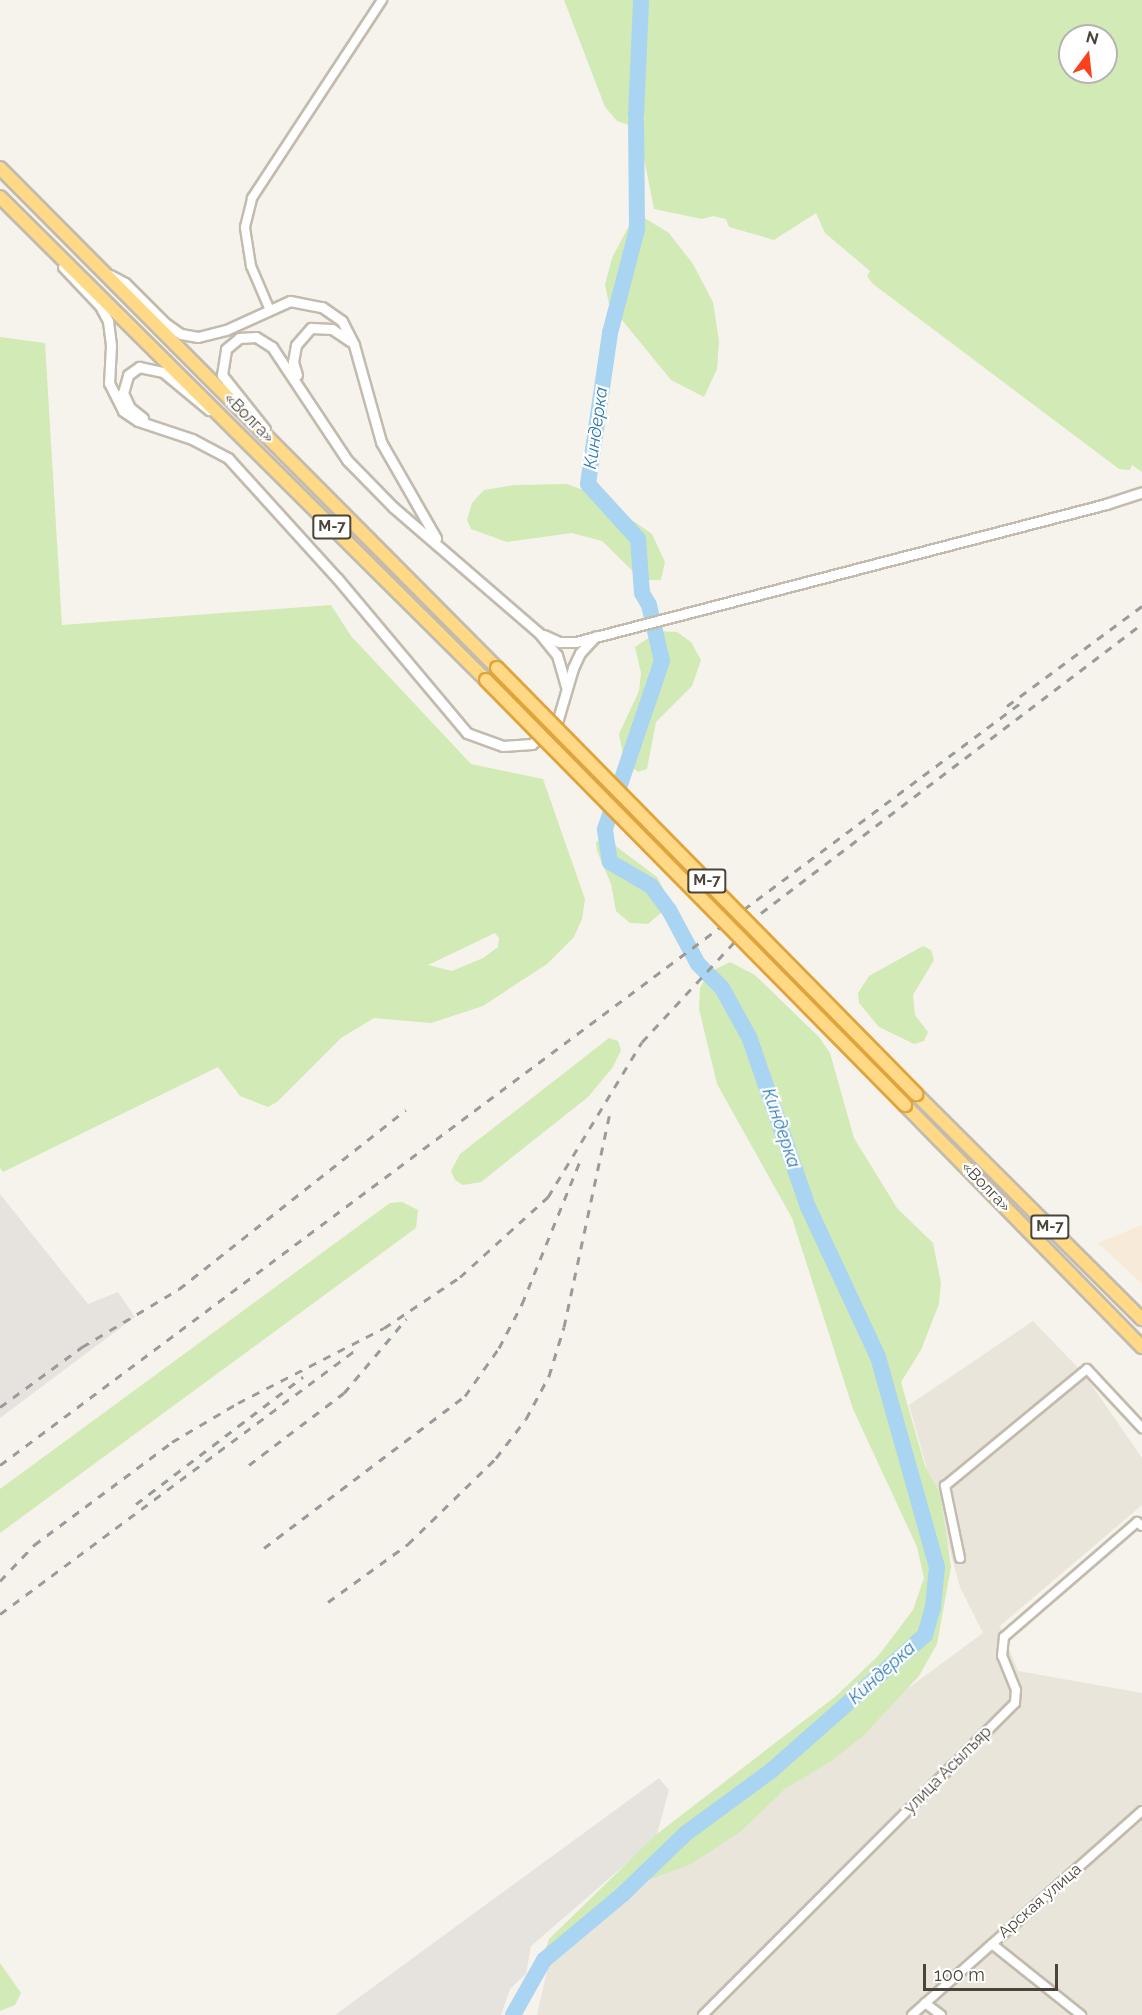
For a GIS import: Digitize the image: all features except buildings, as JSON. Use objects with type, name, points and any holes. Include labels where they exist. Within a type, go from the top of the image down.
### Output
[{"type":"highway","name":"«Волга»","points":[[0,168],[916,1094],[1142,1319]]},
{"type":"highway","name":"«Волга»","points":[[0,197],[486,680],[1142,1347]]},
{"type":"street","points":[[269,308],[251,266],[245,227],[252,198],[382,0]]},
{"type":"street","points":[[50,247],[63,268],[100,306],[108,321],[111,346],[109,383],[117,402],[138,422],[161,427],[212,447],[228,458],[337,578],[467,733],[503,746],[532,744],[558,719],[580,653],[596,636]]},
{"type":"street","points":[[102,270],[125,283],[181,334],[211,336],[269,308],[290,302],[322,307],[342,321],[354,345],[381,442],[408,496],[440,545]]},
{"type":"street","points":[[300,386],[293,362],[296,345],[305,332],[311,328],[332,329],[354,345]]},
{"type":"street","points":[[275,444],[225,381],[220,369],[226,349],[239,338],[265,340],[300,386],[347,460],[393,507],[440,545],[539,633],[557,655],[567,692]]},
{"type":"street","points":[[161,427],[130,408],[123,393],[128,375],[139,367],[163,372],[193,400],[219,416]]},
{"type":"street","points":[[539,633],[568,642],[596,636],[1106,504],[1142,492]]},
{"type":"street","points":[[960,1558],[945,1486],[1087,1369],[1142,1428]]},
{"type":"street","name":"улица Асылъяр","points":[[703,2015],[1015,1703],[1016,1690],[1002,1656],[1004,1637],[1140,1522]]},
{"type":"street","name":"Арская улица","points":[[912,2015],[1142,1811]]},
{"type":"street","points":[[992,1944],[1081,2015]]},
{"type":"street","points":[[925,2003],[940,2015]]},
{"type":"shaded area","points":[[0,1194],[88,1304],[118,1292],[135,1317],[0,1418]]},
{"type":"shaded area","points":[[1142,1225],[1142,1284],[1098,1243]]},
{"type":"shaded area","points":[[1033,1321],[1084,1374],[1142,1458],[1142,1505],[1000,1626],[1018,1671],[1142,1693],[1142,2015],[537,2015],[548,1966],[655,1875],[983,1633],[960,1587],[909,1405]]},
{"type":"shaded area","points":[[659,1778],[669,1790],[656,1838],[531,1946],[526,1974],[510,1989],[501,2015],[335,2015]]},
{"type":"green space","points":[[564,0],[1142,0],[1142,472],[1132,465],[1130,470],[1119,469],[873,284],[867,276],[870,271],[825,233],[816,213],[774,240],[729,227],[726,219],[713,216],[702,219],[654,209],[638,128],[617,121],[605,107]]},
{"type":"green space","points":[[634,216],[643,217],[669,233],[693,264],[713,302],[719,341],[717,369],[704,397],[671,380],[609,304],[605,285],[612,258]]},
{"type":"green space","points":[[0,337],[45,343],[62,625],[331,605],[351,636],[471,764],[543,779],[585,899],[582,919],[574,937],[547,964],[483,1006],[431,1023],[374,1018],[341,1038],[277,1102],[268,1107],[240,1096],[218,1067],[3,1172],[0,1168]],"holes":[[[495,933],[499,938],[498,947],[483,958],[452,971],[428,965]]]},
{"type":"green space","points":[[567,484],[596,495],[652,534],[665,562],[661,580],[642,580],[602,541],[572,533],[507,542],[471,529],[467,520],[472,503],[484,490],[514,485]]},
{"type":"green space","points":[[659,631],[677,632],[691,642],[701,660],[692,686],[656,722],[647,769],[638,772],[624,761],[619,734],[639,691],[641,673],[635,647]]},
{"type":"green space","points":[[605,838],[657,877],[666,894],[662,912],[648,924],[630,923],[616,911],[611,884],[597,851],[596,842]]},
{"type":"green space","points":[[923,946],[931,950],[934,960],[913,995],[915,1015],[928,1032],[924,1041],[914,1044],[879,1027],[859,1003],[858,993],[869,976]]},
{"type":"green space","points":[[730,962],[755,975],[819,1037],[830,1053],[854,1138],[897,1208],[933,1243],[941,1283],[939,1304],[921,1350],[901,1382],[925,1466],[940,1494],[951,1567],[937,1644],[919,1676],[862,1737],[831,1761],[785,1789],[740,1832],[691,1864],[646,1881],[567,1950],[555,1952],[546,1948],[549,1939],[657,1834],[836,1696],[878,1656],[913,1610],[924,1578],[917,1547],[853,1409],[792,1218],[717,1084],[699,1009],[700,988],[708,973]]},
{"type":"green space","points":[[609,1038],[618,1041],[621,1050],[613,1067],[588,1097],[481,1182],[463,1185],[455,1180],[451,1171],[460,1154]]},
{"type":"green space","points":[[402,1202],[418,1210],[416,1228],[0,1533],[0,1489],[390,1203]]},
{"type":"green space","points":[[0,1963],[21,1993],[15,2005],[0,2011]]},
{"type":"waterway","name":"Киндерка","points":[[636,116],[641,0]]},
{"type":"waterway","name":"Киндерка","points":[[513,2015],[544,1960],[624,1893],[685,1834],[772,1770],[925,1635],[933,1607],[937,1567],[878,1357],[808,1207],[749,1037],[722,988],[698,964],[669,910],[651,886],[610,862],[605,829],[662,661],[649,605],[642,593],[638,539],[588,484],[610,333],[637,229],[636,123]]},
{"type":"railway","points":[[1007,706],[1142,606]]},
{"type":"railway","points":[[0,1581],[34,1545],[172,1442],[238,1403],[384,1328],[460,1277],[548,1197],[642,1042],[761,913],[1142,624]]},
{"type":"railway","points":[[0,1465],[1019,704]]},
{"type":"railway","points":[[328,1602],[408,1544],[496,1458],[526,1419],[549,1376],[564,1327],[611,1108]]},
{"type":"railway","points":[[0,1407],[82,1347],[179,1289],[406,1110]]},
{"type":"railway","points":[[264,1548],[465,1396],[499,1348],[522,1304],[582,1156]]},
{"type":"railway","points":[[249,1465],[344,1393],[406,1319]]},
{"type":"railway","points":[[0,1614],[356,1350]]},
{"type":"railway","points":[[136,1504],[303,1377]]}]
